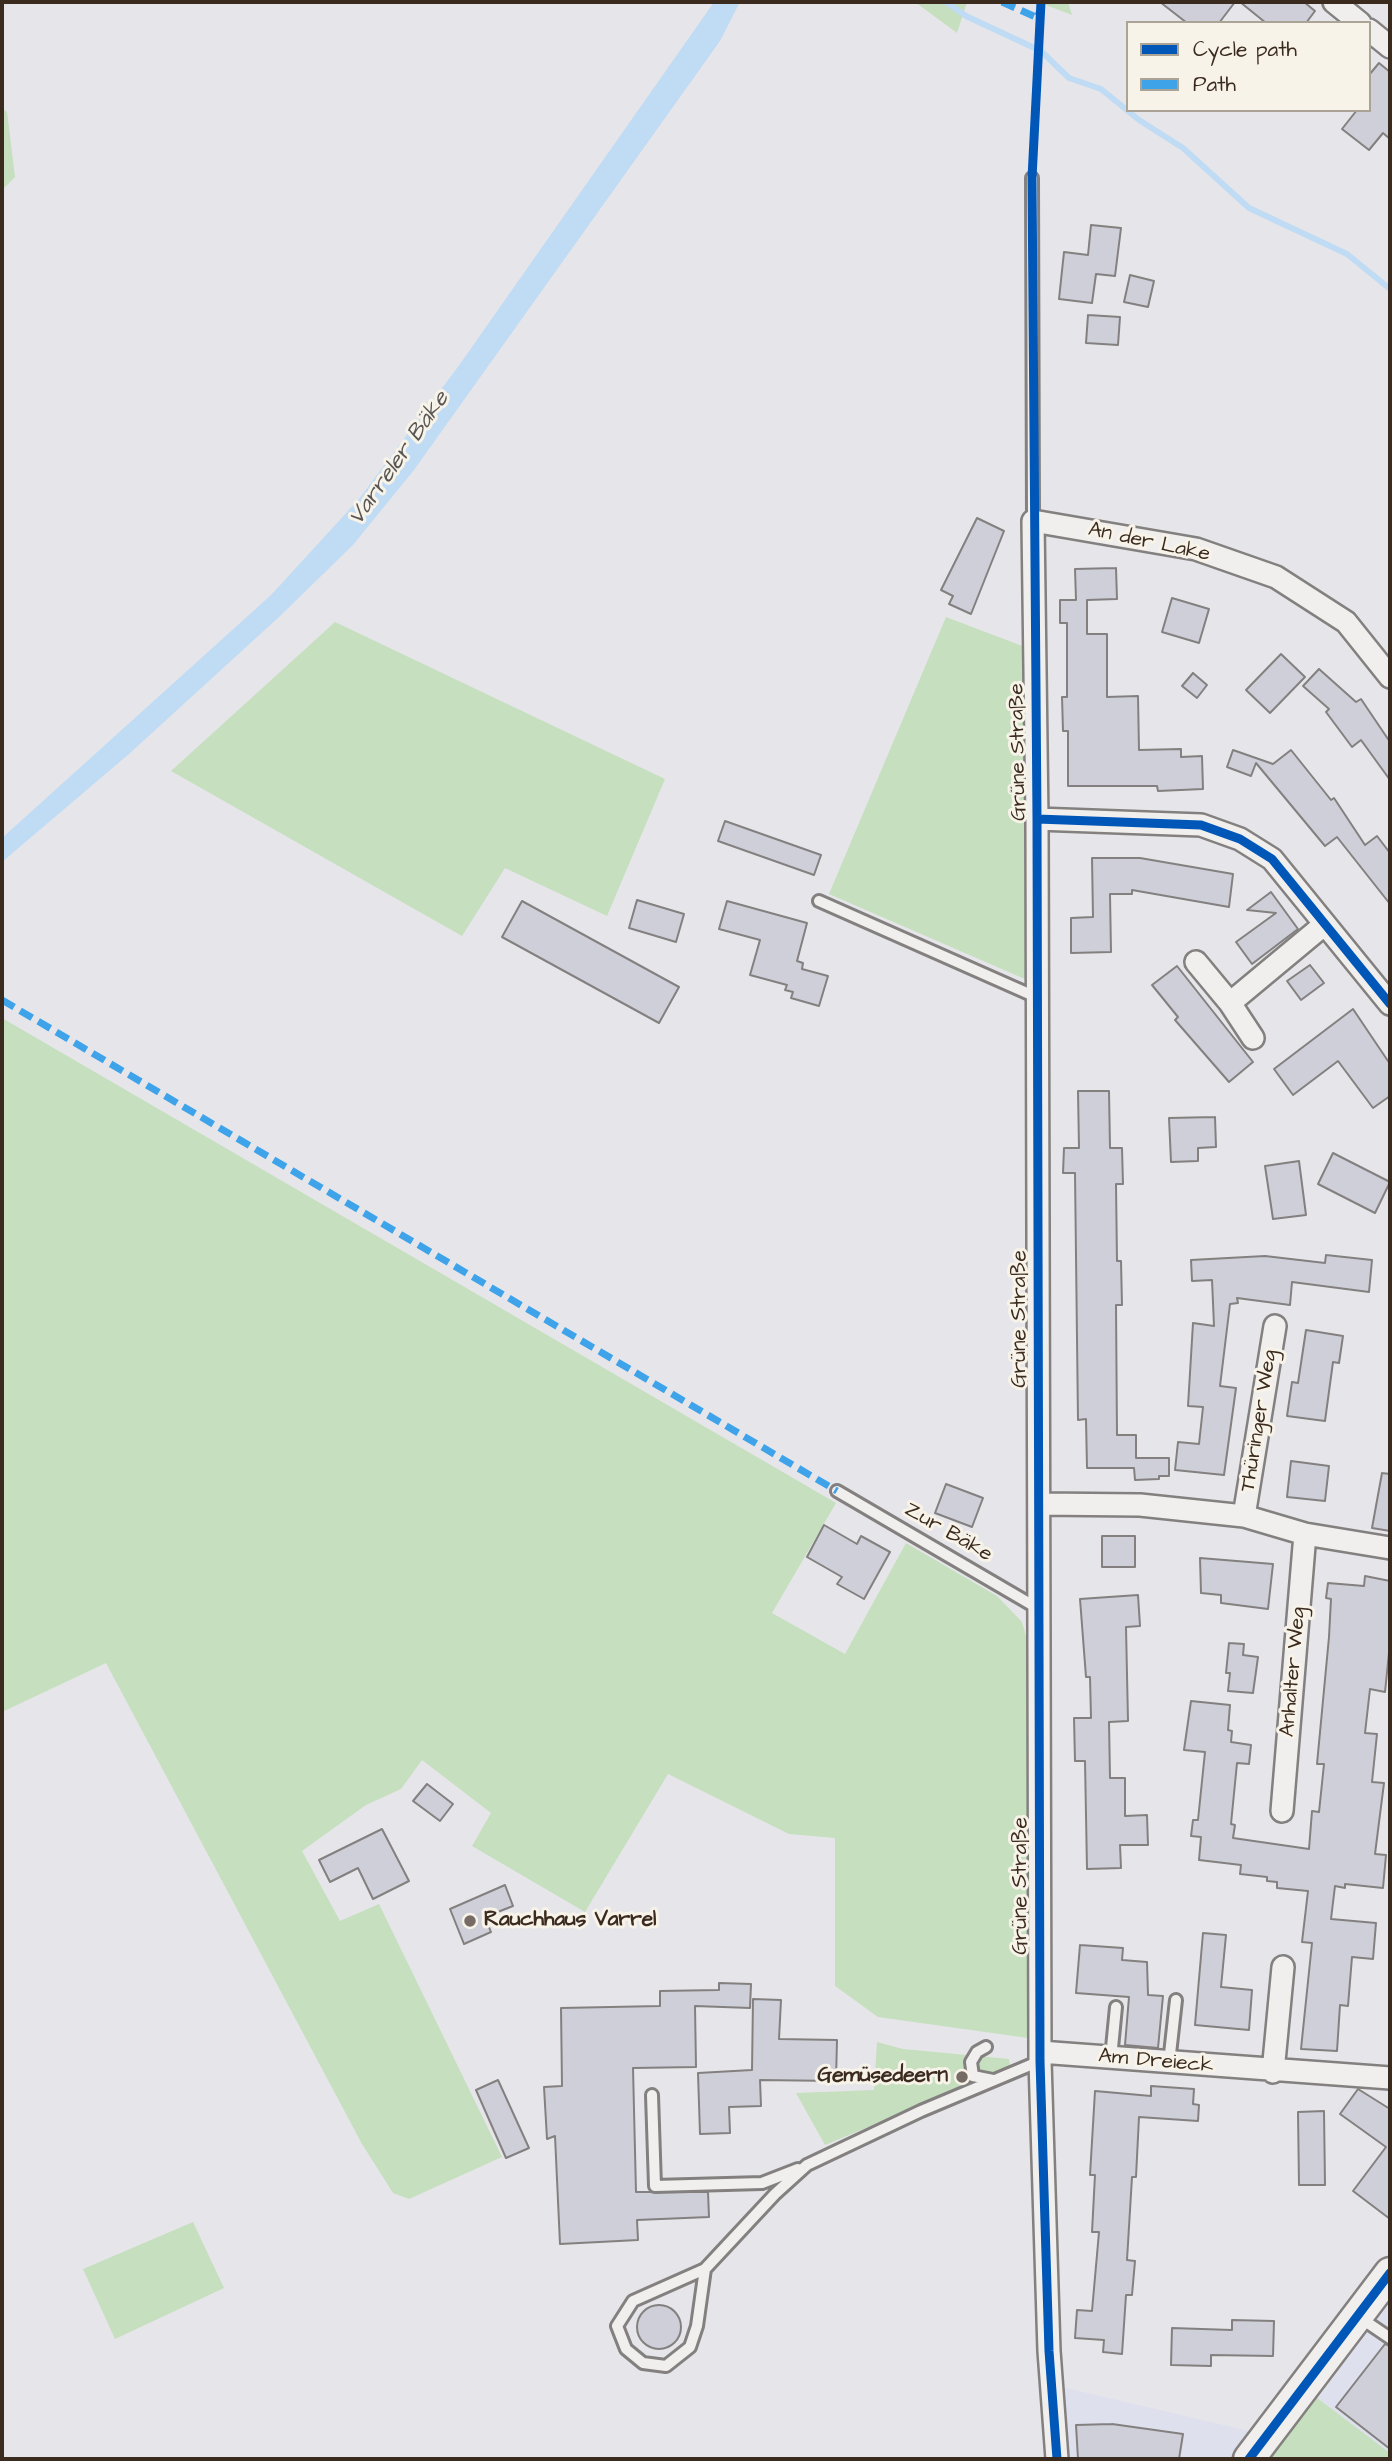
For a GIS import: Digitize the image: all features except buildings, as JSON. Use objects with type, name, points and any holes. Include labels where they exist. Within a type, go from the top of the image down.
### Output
[{"type":"main road","points":[[1249,2459],[1390,2273]]},
{"type":"street","points":[[1334,2],[1358,21]]},
{"type":"street","points":[[1371,32],[1390,47]]},
{"type":"street","name":"An der Lake","points":[[1033,521],[1196,550],[1276,578],[1346,622],[1390,677]]},
{"type":"street","name":"Grüne Straße","points":[[1033,521],[1037,819],[1040,2056],[1049,2351],[1057,2459]]},
{"type":"street","points":[[1037,819],[1201,825],[1240,839],[1272,859],[1390,1004]]},
{"type":"street","points":[[1230,1003],[1325,924]]},
{"type":"street","points":[[1196,962],[1230,1003],[1253,1038]]},
{"type":"street","name":"Thüringer Weg","points":[[1244,1516],[1275,1326]]},
{"type":"street","points":[[1040,1504],[1140,1505],[1244,1516],[1305,1534],[1390,1549]]},
{"type":"street","name":"Anhalter Weg","points":[[1282,1811],[1305,1534]]},
{"type":"street","points":[[1273,2072],[1283,1966]]},
{"type":"street","name":"Am Dreieck","points":[[1040,2056],[1111,2058],[1273,2072],[1390,2078]]},
{"type":"lane","name":"Grüne Straße","points":[[1032,178],[1033,521]]},
{"type":"lane","points":[[819,901],[1036,997]]},
{"type":"lane","name":"Zur Bäke","points":[[837,1491],[1039,1609]]},
{"type":"lane","points":[[1169,2063],[1176,2000]]},
{"type":"lane","points":[[1111,2058],[1116,2007]]},
{"type":"lane","points":[[986,2047],[976,2052],[971,2063],[973,2076],[985,2081],[995,2080]]},
{"type":"lane","points":[[652,2095],[654,2186],[762,2183],[995,2080],[1040,2056]]},
{"type":"lane","points":[[705,2269],[697,2326],[690,2347],[666,2366],[643,2363],[626,2349],[617,2326],[633,2301],[705,2269],[775,2194],[807,2165]]},
{"type":"lane","points":[[1357,2316],[1390,2337]]},
{"type":"shaded area","points":[[1390,2302],[1390,2453],[1318,2398]]},
{"type":"shaded area","points":[[1058,2386],[1258,2433],[1239,2459],[1063,2459]]},
{"type":"green space","points":[[915,2],[967,2],[957,33]]},
{"type":"green space","points":[[1038,2],[1068,2],[1072,15]]},
{"type":"green space","points":[[2,108],[7,112],[15,177],[2,190]]},
{"type":"green space","points":[[946,617],[1025,647],[1027,980],[829,894]]},
{"type":"green space","points":[[335,622],[665,779],[607,916],[505,868],[462,936],[171,771]]},
{"type":"green space","points":[[2,1018],[836,1503],[772,1613],[845,1654],[906,1543],[997,1596],[1022,1622],[1028,1643],[1028,2038],[878,2017],[835,1986],[835,1838],[789,1834],[668,1774],[585,1912],[472,1846],[491,1813],[422,1760],[401,1789],[366,1805],[302,1851],[340,1921],[379,1904],[502,2157],[409,2199],[393,2193],[362,2144],[106,1663],[2,1712]]},
{"type":"green space","points":[[877,2042],[903,2049],[1009,2059],[1010,2068],[825,2145],[796,2093],[874,2090]]},
{"type":"green space","points":[[193,2222],[224,2288],[115,2339],[83,2269]]},
{"type":"green space","points":[[1316,2397],[1390,2453],[1390,2459],[1264,2459]]},
{"type":"water","name":"Varreler Bäke","points":[[714,2],[740,2],[720,41],[414,470],[353,545],[279,617],[129,754],[2,862],[2,838],[271,595],[359,499],[460,364]]},
{"type":"waterway","points":[[946,2],[966,16],[1041,51],[1069,78],[1101,89],[1126,109]]},
{"type":"waterway","points":[[1129,112],[1183,148],[1249,208],[1347,254],[1390,289]]},
{"type":"marked path","points":[[1002,2],[1038,18],[1039,12]]},
{"type":"marked path","points":[[2,1000],[837,1491]]},
{"type":"cycle path","points":[[1041,2],[1032,178],[1037,819],[1040,2061],[1049,2351],[1057,2459]]},
{"type":"cycle path","points":[[1037,819],[1201,825],[1240,839],[1272,859],[1390,1004]]},
{"type":"cycle path","points":[[1249,2459],[1390,2273]]},
{"type":"place","name":"Rauchhaus Varrel","points":[[470,1921]]},
{"type":"place","name":"Gemüsedeern","points":[[962,2077]]}]
